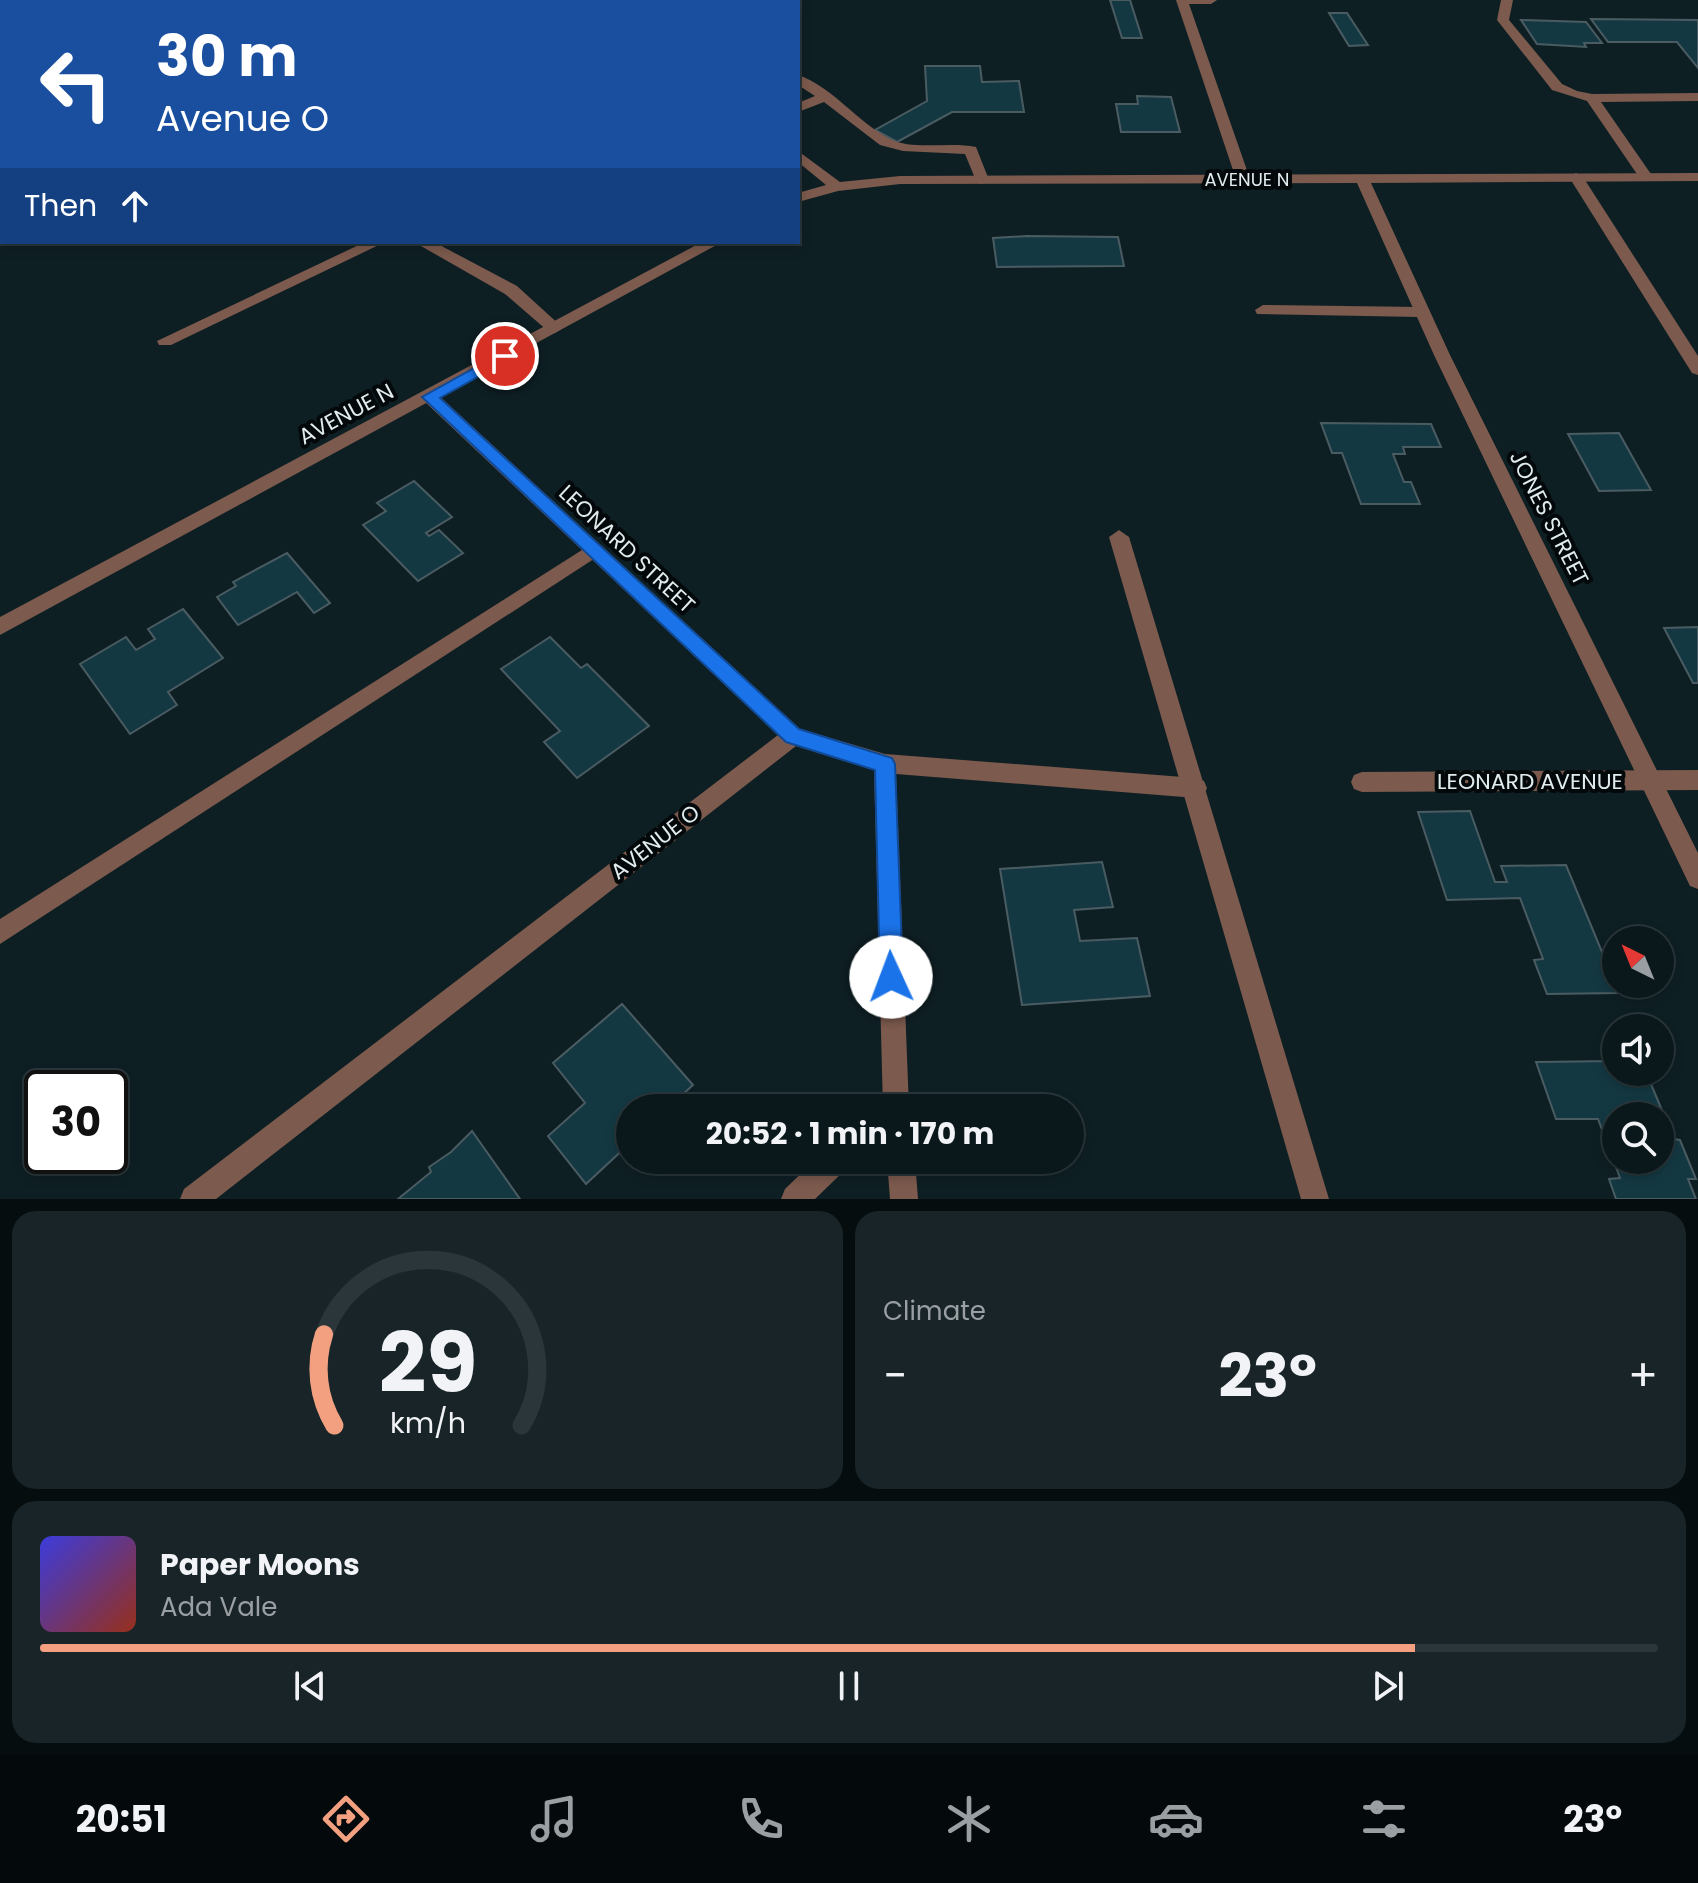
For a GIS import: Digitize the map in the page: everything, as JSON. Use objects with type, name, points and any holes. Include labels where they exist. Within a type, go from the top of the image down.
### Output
[{"type":"street","points":[[1211,0],[1182,0],[1243,179]]},
{"type":"street","points":[[1507,0],[1503,20],[1557,87],[1592,98],[1698,97]]},
{"type":"street","points":[[800,80],[885,142],[903,147],[971,150],[982,180]]},
{"type":"street","points":[[800,107],[825,97]]},
{"type":"street","points":[[1592,98],[1646,177]]},
{"type":"street","points":[[800,157],[837,187]]},
{"type":"street","points":[[1576,177],[1698,369]]},
{"type":"street","name":"AVENUE N","points":[[800,197],[837,187],[900,180],[1698,177]]},
{"type":"street","name":"JONES STREET","points":[[1362,178],[1419,312],[1654,781],[1698,878]]},
{"type":"street","points":[[165,341],[373,244]]},
{"type":"street","points":[[426,244],[511,290],[555,328]]},
{"type":"street","name":"AVENUE N","points":[[0,627],[710,244]]},
{"type":"street","points":[[1263,310],[1419,312]]},
{"type":"street","name":"LEONARD STREET","points":[[430,397],[793,736]]},
{"type":"street","points":[[1119,537],[1196,788],[1315,1199]]},
{"type":"street","points":[[0,933],[593,550]]},
{"type":"street","points":[[793,736],[885,764],[1196,788]]},
{"type":"street","name":"AVENUE O","points":[[194,1199],[793,736]]},
{"type":"street","points":[[885,764],[893,1094]]},
{"type":"street","name":"LEONARD AVENUE","points":[[1362,782],[1698,780]]},
{"type":"street","points":[[795,1199],[821,1174]]},
{"type":"street","points":[[902,1174],[904,1199]]},
{"type":"building","points":[[1110,0],[1130,0],[1142,38],[1122,38]]},
{"type":"building","points":[[1329,13],[1347,13],[1368,45],[1349,46]]},
{"type":"building","points":[[1591,19],[1698,20],[1698,68],[1677,42],[1608,42]]},
{"type":"building","points":[[1521,20],[1586,22],[1602,43],[1584,43],[1586,47],[1537,44]]},
{"type":"building","points":[[925,66],[980,66],[982,82],[1019,81],[1024,112],[952,112],[897,142],[875,130],[927,101]]},
{"type":"building","points":[[1137,96],[1171,97],[1180,132],[1121,132],[1116,104],[1138,104]]},
{"type":"building","points":[[1118,237],[1124,266],[997,267],[993,238]]},
{"type":"building","points":[[1321,423],[1431,424],[1441,447],[1403,447],[1405,454],[1393,454],[1404,482],[1411,482],[1420,504],[1361,504],[1342,453],[1332,453]]},
{"type":"building","points":[[1619,433],[1651,490],[1599,491],[1568,434]]},
{"type":"building","points":[[414,481],[452,517],[426,533],[429,536],[439,530],[463,553],[418,581],[363,525],[386,511],[377,503]]},
{"type":"building","points":[[287,553],[330,603],[314,613],[297,592],[238,625],[217,597],[236,586],[233,582]]},
{"type":"building","points":[[183,609],[223,658],[168,692],[177,705],[130,734],[80,664],[126,637],[136,650],[155,639],[148,629]]},
{"type":"building","points":[[1698,627],[1698,683],[1693,683],[1664,628]]},
{"type":"building","points":[[550,637],[581,668],[587,664],[649,726],[577,778],[544,742],[560,731],[501,669]]},
{"type":"building","points":[[1470,811],[1495,882],[1507,882],[1501,866],[1566,865],[1602,952],[1602,993],[1547,994],[1534,960],[1543,959],[1520,898],[1447,900],[1418,812]]},
{"type":"building","points":[[1102,862],[1113,907],[1074,910],[1080,941],[1137,938],[1150,996],[1022,1005],[1000,869]]},
{"type":"building","points":[[622,1004],[693,1085],[683,1094],[616,1094],[616,1156],[586,1184],[548,1136],[585,1103],[553,1063]]},
{"type":"building","points":[[1602,1061],[1602,1086],[1652,1086],[1659,1102],[1602,1102],[1602,1130],[1598,1119],[1556,1119],[1536,1062]]},
{"type":"building","points":[[472,1131],[520,1199],[398,1199],[431,1172],[429,1167],[451,1152]]},
{"type":"building","points":[[1674,1139],[1680,1140],[1696,1179],[1688,1179],[1696,1199],[1616,1199],[1609,1179],[1620,1178],[1619,1174],[1674,1174]]},
{"type":"route","points":[[505,356],[430,397],[793,736],[885,764],[891,977]]}]
